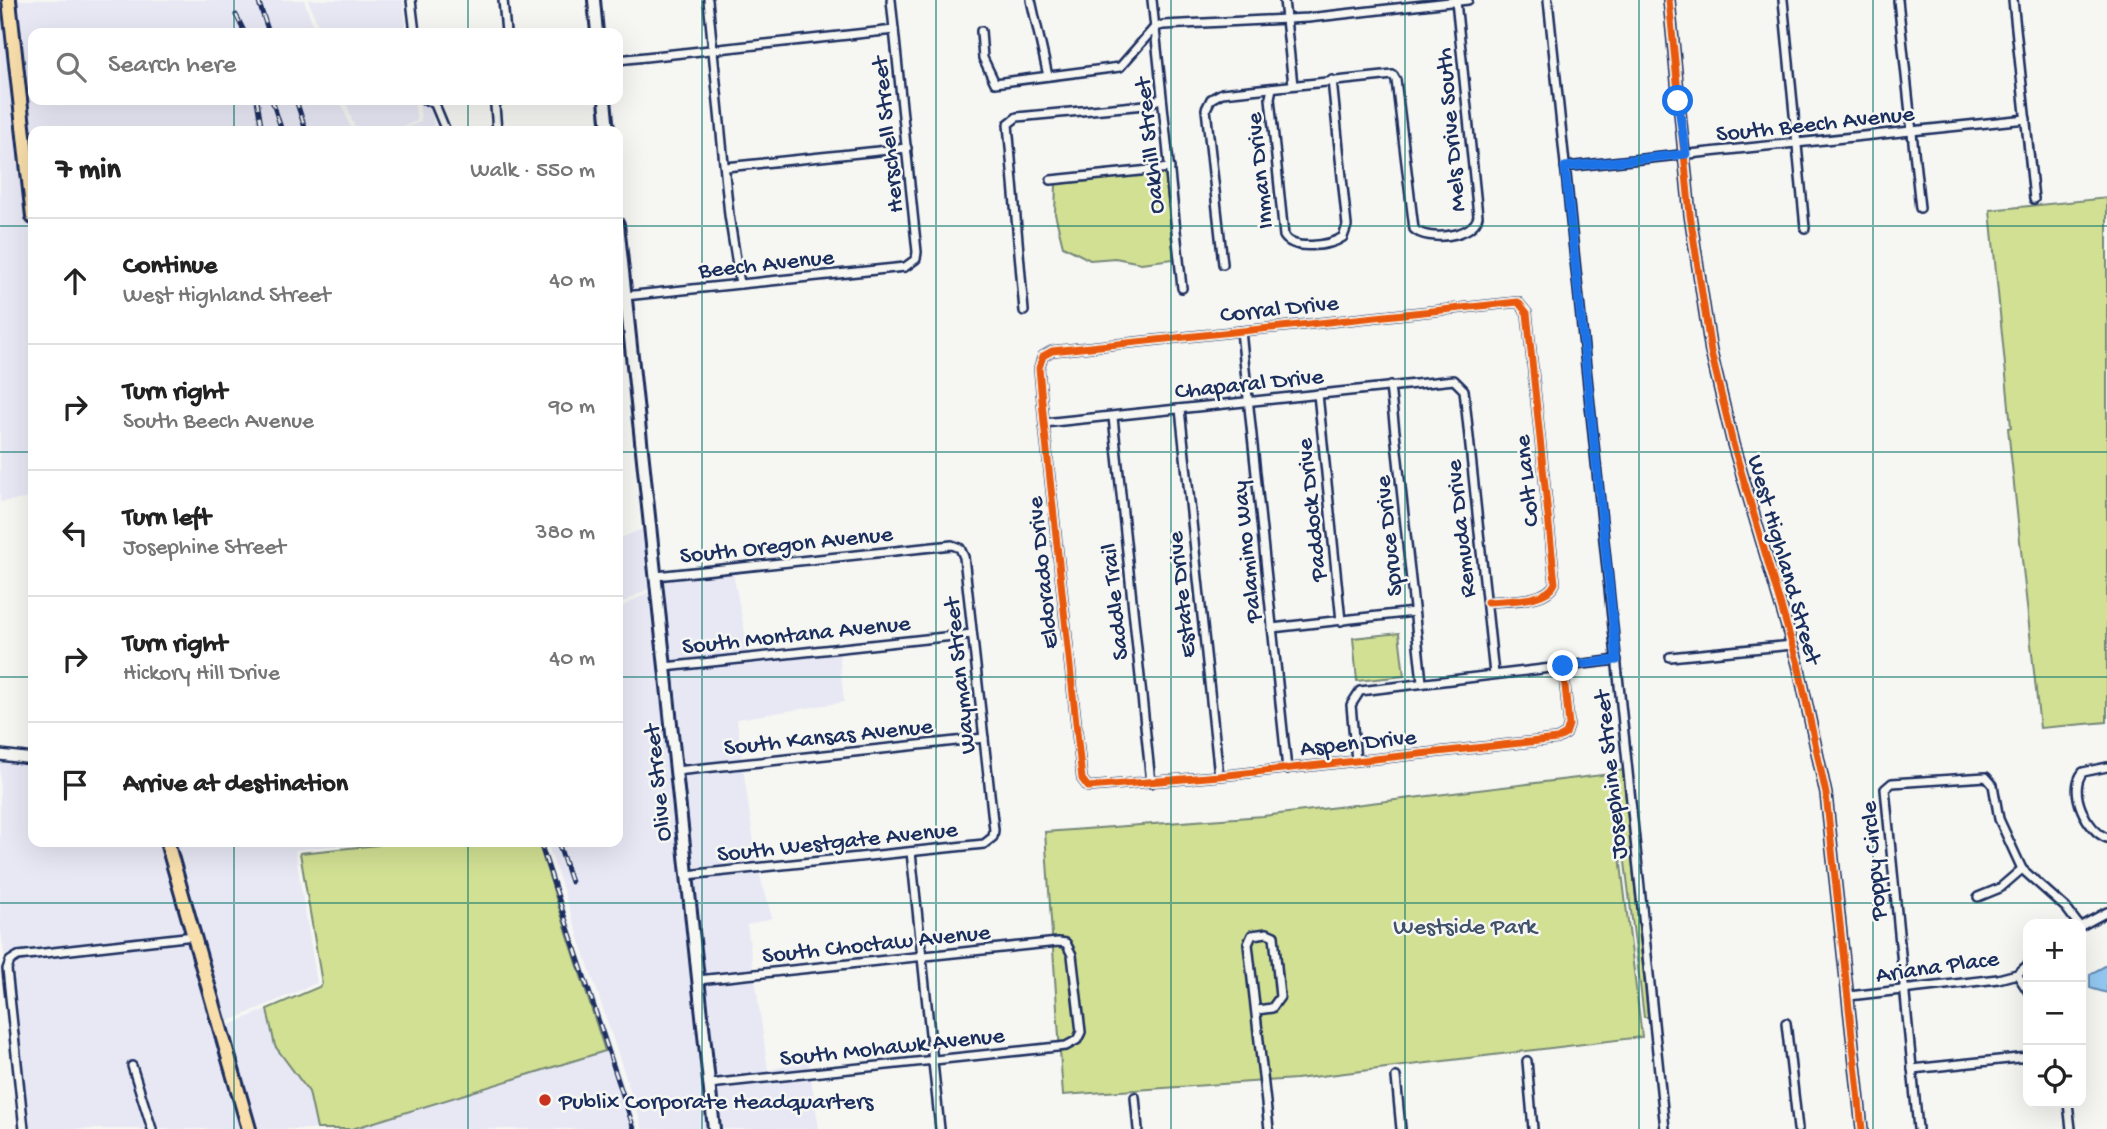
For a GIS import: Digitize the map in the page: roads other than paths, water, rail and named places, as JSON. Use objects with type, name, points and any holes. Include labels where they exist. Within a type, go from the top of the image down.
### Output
[{"type":"main road","points":[[9,0],[28,172]]},
{"type":"main road","points":[[594,0],[597,28]]},
{"type":"main road","points":[[605,105],[608,126]]},
{"type":"main road","name":"Olive Street","points":[[623,276],[714,1129]]},
{"type":"main road","points":[[168,847],[249,1129]]},
{"type":"street","points":[[411,0],[414,28]]},
{"type":"street","points":[[503,0],[506,28]]},
{"type":"street","points":[[708,0],[740,284]]},
{"type":"street","name":"Herschell Street","points":[[891,0],[918,252],[910,264]]},
{"type":"street","points":[[1031,0],[1048,76]]},
{"type":"street","name":"Oakhill Street","points":[[1152,0],[1182,288]]},
{"type":"street","points":[[1284,0],[1293,85]]},
{"type":"street","points":[[981,31],[983,58],[995,83],[1114,69],[1125,65],[1155,27],[1286,19],[1416,3],[1468,0]]},
{"type":"street","name":"Josephine Street","points":[[1548,0],[1665,1129]]},
{"type":"street","name":"West Highland Street","points":[[1669,0],[1690,215],[1711,352],[1733,444],[1792,645],[1813,726],[1826,794],[1862,1129]]},
{"type":"street","points":[[1783,0],[1805,228]]},
{"type":"street","points":[[1898,0],[1914,131],[1920,208]]},
{"type":"street","points":[[2013,0],[2034,199]]},
{"type":"street","name":"Mels Drive South","points":[[1332,80],[1393,75],[1396,80],[1411,222],[1419,233],[1470,230],[1478,216],[1456,1]]},
{"type":"street","points":[[623,59],[894,30]]},
{"type":"street","points":[[1223,264],[1206,109],[1216,94],[1332,80]]},
{"type":"street","name":"Inman Drive","points":[[1272,88],[1270,98],[1286,240],[1296,245],[1334,242],[1343,237],[1347,226],[1332,80]]},
{"type":"street","points":[[1024,311],[1008,124],[1017,117],[1145,105],[1162,98]]},
{"type":"street","points":[[435,105],[444,126]]},
{"type":"street","points":[[496,105],[497,126]]},
{"type":"street","name":"South Beech Avenue","points":[[1565,167],[2026,119]]},
{"type":"street","points":[[726,167],[906,148]]},
{"type":"street","points":[[1051,180],[1170,168]]},
{"type":"street","name":"Beech Avenue","points":[[625,296],[910,264]]},
{"type":"street","name":"Corral Drive","points":[[1043,356],[1052,351],[1513,301],[1520,304]]},
{"type":"street","name":"Colt Lane","points":[[1486,602],[1542,596],[1552,590],[1555,583],[1527,313],[1520,304]]},
{"type":"street","name":"Palamino Way","points":[[1241,331],[1287,769]]},
{"type":"street","name":"Eldorado Drive","points":[[1043,356],[1039,368],[1044,423],[1082,779],[1086,785]]},
{"type":"street","name":"Chaparal Drive","points":[[1044,423],[1447,379],[1457,382]]},
{"type":"street","name":"Remuda Drive","points":[[1457,382],[1464,390],[1494,674]]},
{"type":"street","name":"Spruce Drive","points":[[1390,386],[1422,682]]},
{"type":"street","name":"Paddock Drive","points":[[1318,394],[1341,621]]},
{"type":"street","name":"Estate Drive","points":[[1180,409],[1219,776]]},
{"type":"street","name":"Saddle Trail","points":[[1113,417],[1151,783]]},
{"type":"street","name":"Wayman Street","points":[[920,548],[952,545],[963,552],[994,830],[990,840]]},
{"type":"street","name":"South Oregon Avenue","points":[[656,576],[920,548]]},
{"type":"street","points":[[1272,628],[1414,612]]},
{"type":"street","name":"South Montana Avenue","points":[[665,667],[972,634]]},
{"type":"street","points":[[1670,657],[1792,645]]},
{"type":"street","points":[[1356,761],[1351,705],[1355,694],[1422,682],[1617,660]]},
{"type":"street","name":"Aspen Drive","points":[[1086,785],[1093,788],[1151,783],[1562,738],[1569,725],[1563,666]]},
{"type":"street","name":"South Kansas Avenue","points":[[677,771],[984,738]]},
{"type":"street","points":[[0,755],[28,758]]},
{"type":"street","points":[[2107,767],[2083,772],[2076,790],[2080,805],[2096,832],[2107,838]]},
{"type":"street","name":"Poppy Circle","points":[[1918,1129],[1884,797],[1888,786],[1982,775],[1986,777],[1993,785],[1998,819],[2022,869],[2075,919]]},
{"type":"street","name":"South Westgate Avenue","points":[[687,875],[984,844],[990,840]]},
{"type":"street","points":[[911,852],[940,1129]]},
{"type":"street","points":[[1978,897],[2000,888],[2022,869]]},
{"type":"street","points":[[2086,922],[2107,912]]},
{"type":"street","points":[[1257,1010],[1272,1008],[1280,997],[1274,936],[1268,933],[1252,935],[1248,940],[1269,1129]]},
{"type":"street","points":[[24,1129],[7,970],[10,961],[19,956],[194,936]]},
{"type":"street","name":"South Choctaw Avenue","points":[[698,980],[1044,943],[1066,943],[1072,955],[1081,1031],[1077,1040]]},
{"type":"street","name":"Ariana Place","points":[[1849,996],[1990,981],[2017,974],[2023,969]]},
{"type":"street","points":[[2017,974],[2023,983]]},
{"type":"street","points":[[0,1003],[10,1001]]},
{"type":"street","points":[[1786,1023],[1797,1129]]},
{"type":"street","name":"South Mohawk Avenue","points":[[709,1084],[1066,1046],[1077,1040]]},
{"type":"street","points":[[1912,1069],[2023,1058]]},
{"type":"street","points":[[1527,1062],[1533,1129]]},
{"type":"street","points":[[132,1066],[152,1129]]},
{"type":"street","points":[[1396,1077],[1401,1129]]},
{"type":"street","points":[[1135,1097],[1138,1129]]},
{"type":"street","points":[[2063,1129],[2071,1129],[2069,1108]]},
{"type":"water","points":[[2107,965],[2107,993],[2090,988],[2090,974]]},
{"type":"railway","points":[[258,0],[267,28]]},
{"type":"railway","points":[[236,15],[242,28]]},
{"type":"railway","points":[[258,105],[261,126]]},
{"type":"railway","points":[[274,105],[280,126]]},
{"type":"railway","points":[[298,105],[304,126]]},
{"type":"railway","points":[[542,847],[634,1129]]},
{"type":"railway","points":[[560,847],[571,882]]},
{"type":"place","name":"Publix Corporate Headquarters","points":[[545,1100]]},
{"type":"park label","name":"Westside Park","points":[[1465,925]]}]
